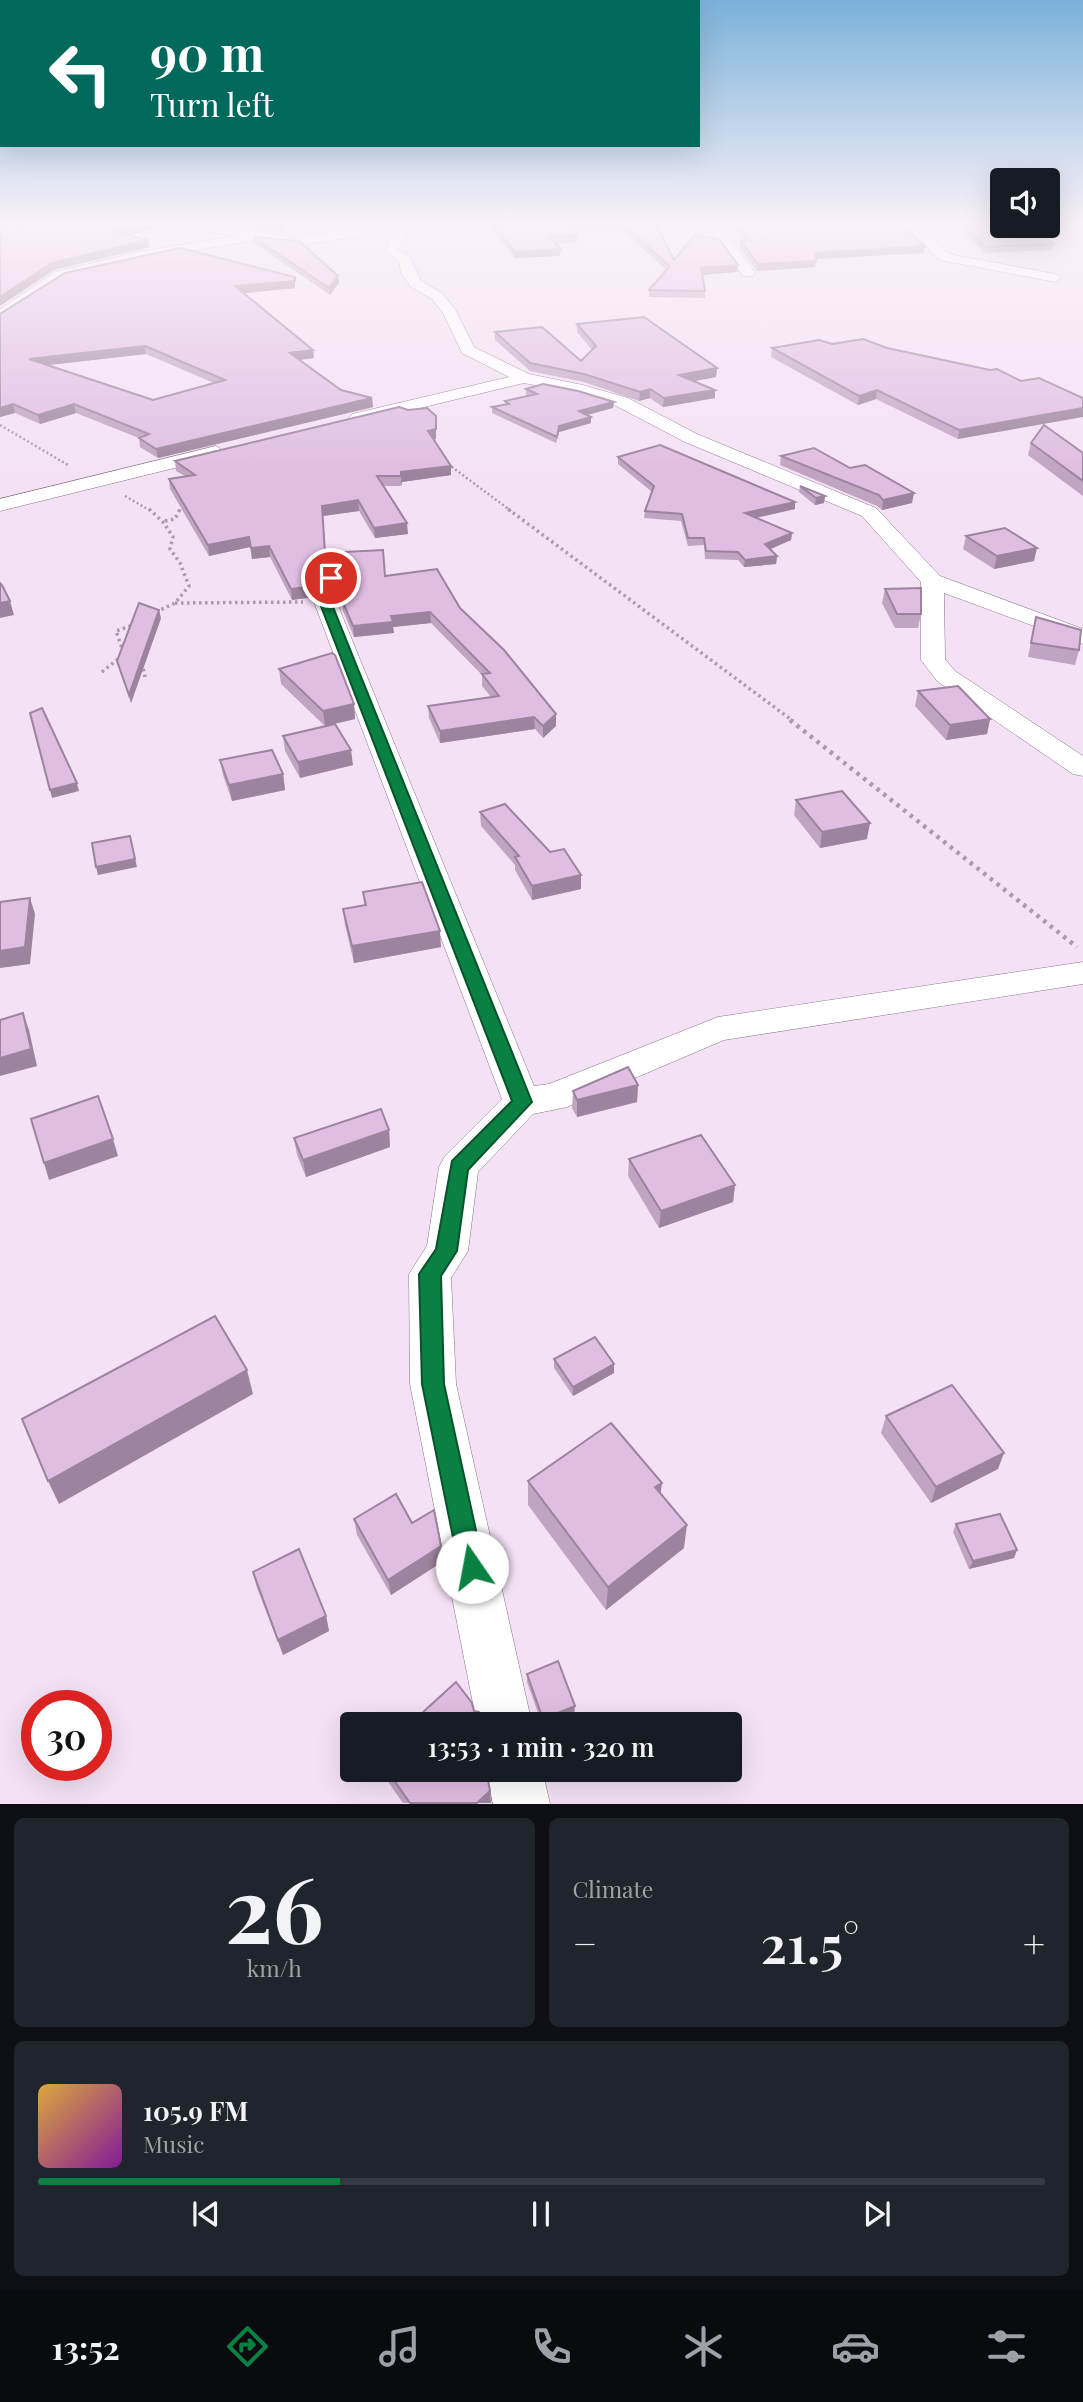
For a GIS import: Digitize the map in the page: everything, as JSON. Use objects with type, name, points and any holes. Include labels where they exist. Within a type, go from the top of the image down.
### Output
[{"type":"street","points":[[445,306],[486,387]]},
{"type":"street","points":[[468,350],[523,377],[622,402],[691,438],[869,512],[932,581],[1083,637]]},
{"type":"street","points":[[336,423],[523,377]]},
{"type":"street","points":[[0,505],[229,449]]},
{"type":"street","points":[[932,581],[933,660],[946,676],[1083,768]]},
{"type":"street","points":[[328,590],[522,1102]]},
{"type":"street","points":[[502,1712],[433,1384],[430,1274],[447,1251],[459,1167],[522,1102],[554,1097],[718,1029],[1083,973]]},
{"type":"street","points":[[517,1782],[522,1804]]},
{"type":"path","points":[[0,425],[95,482],[146,507],[165,521],[173,537],[170,549],[180,563],[189,586],[175,603]]},
{"type":"path","points":[[445,462],[811,735],[1083,951]]},
{"type":"path","points":[[165,521],[175,519],[181,508],[195,506]]},
{"type":"path","points":[[153,614],[175,603],[328,590]]},
{"type":"path","points":[[135,624],[129,629],[116,631],[124,654],[130,661],[143,663],[145,677]]},
{"type":"path","points":[[102,672],[124,654]]},
{"type":"building","points":[[12,306],[260,306],[313,350],[290,353],[341,390],[372,398],[156,449],[139,438],[149,434],[74,404],[38,415],[13,404],[0,408],[0,314]],"holes":[[[145,346],[225,380],[153,400],[29,359]]]},
{"type":"building","points":[[644,317],[717,368],[679,375],[715,390],[664,398],[650,389],[640,392],[584,374],[530,363],[495,332],[542,327],[581,361],[596,346],[577,324]]},
{"type":"building","points":[[863,339],[887,348],[990,370],[997,369],[1021,381],[1039,378],[1083,398],[1083,408],[959,430],[877,390],[859,396],[772,348],[819,340],[832,344]]},
{"type":"building","points":[[543,384],[614,402],[579,411],[591,417],[559,426],[557,437],[492,407],[509,404],[505,401],[537,394],[526,389]]},
{"type":"building","points":[[399,407],[408,410],[427,408],[436,416],[436,429],[428,431],[451,466],[401,472],[401,476],[377,476],[407,523],[374,528],[358,500],[322,506],[325,553],[383,550],[385,576],[437,569],[460,608],[504,650],[556,714],[543,726],[534,717],[440,731],[428,706],[499,696],[482,674],[490,673],[430,612],[391,616],[393,622],[353,626],[340,591],[344,574],[339,560],[321,560],[313,586],[291,589],[269,546],[251,548],[249,537],[208,545],[169,479],[195,475],[175,461]]},
{"type":"building","points":[[1044,425],[1083,453],[1083,481],[1031,443]]},
{"type":"building","points":[[660,445],[795,502],[745,513],[792,533],[765,544],[777,556],[745,560],[738,552],[706,551],[704,538],[688,538],[682,514],[645,511],[654,486],[618,457]]},
{"type":"building","points":[[814,448],[850,468],[865,465],[914,493],[883,500],[879,495],[781,456]]},
{"type":"building","points":[[800,486],[825,496],[816,498]]},
{"type":"building","points":[[1005,528],[1037,548],[997,556],[966,536]]},
{"type":"building","points":[[0,583],[2,585],[10,601],[0,603]]},
{"type":"building","points":[[921,588],[921,614],[897,614],[885,589]]},
{"type":"building","points":[[139,603],[159,610],[129,695],[117,661]]},
{"type":"building","points":[[1036,617],[1081,630],[1079,650],[1031,643]]},
{"type":"building","points":[[332,653],[354,704],[323,711],[279,669]]},
{"type":"building","points":[[958,686],[990,719],[950,725],[918,691]]},
{"type":"building","points":[[42,708],[77,783],[50,790],[30,713]]},
{"type":"building","points":[[335,724],[351,750],[298,762],[283,736]]},
{"type":"building","points":[[272,750],[283,774],[229,785],[220,760]]},
{"type":"building","points":[[842,791],[870,823],[822,832],[796,800]]},
{"type":"building","points":[[505,804],[550,852],[564,849],[581,875],[532,886],[515,857],[519,856],[480,812]]},
{"type":"building","points":[[130,836],[135,859],[96,867],[92,843]]},
{"type":"building","points":[[422,882],[440,931],[352,946],[343,909],[366,905],[363,892]]},
{"type":"building","points":[[30,898],[25,947],[0,951],[0,902]]},
{"type":"building","points":[[23,1013],[31,1049],[0,1058],[0,1020]]},
{"type":"building","points":[[628,1067],[638,1085],[577,1100],[573,1091]]},
{"type":"building","points":[[98,1096],[113,1139],[44,1163],[31,1119]]},
{"type":"building","points":[[381,1109],[389,1130],[303,1160],[294,1138]]},
{"type":"building","points":[[701,1135],[735,1185],[661,1211],[629,1159]]},
{"type":"building","points":[[215,1316],[247,1370],[48,1481],[22,1419]]},
{"type":"building","points":[[595,1337],[614,1364],[573,1387],[554,1359]]},
{"type":"building","points":[[952,1385],[1004,1453],[936,1487],[886,1416]]},
{"type":"building","points":[[611,1423],[662,1483],[655,1487],[687,1525],[608,1587],[528,1481]]},
{"type":"building","points":[[396,1494],[412,1523],[434,1510],[441,1546],[388,1580],[354,1519]]},
{"type":"building","points":[[1000,1514],[1017,1550],[973,1561],[956,1524]]},
{"type":"building","points":[[299,1549],[326,1616],[278,1640],[253,1572]]},
{"type":"building","points":[[558,1661],[575,1706],[560,1712],[541,1712],[527,1674]]},
{"type":"building","points":[[456,1682],[472,1703],[474,1711],[479,1712],[423,1712]]},
{"type":"building","points":[[395,1782],[488,1782],[490,1791],[477,1803],[410,1803]]},
{"type":"route","points":[[331,578],[331,596],[325,601],[522,1102],[459,1167],[447,1251],[430,1274],[433,1384],[472,1567]]}]
